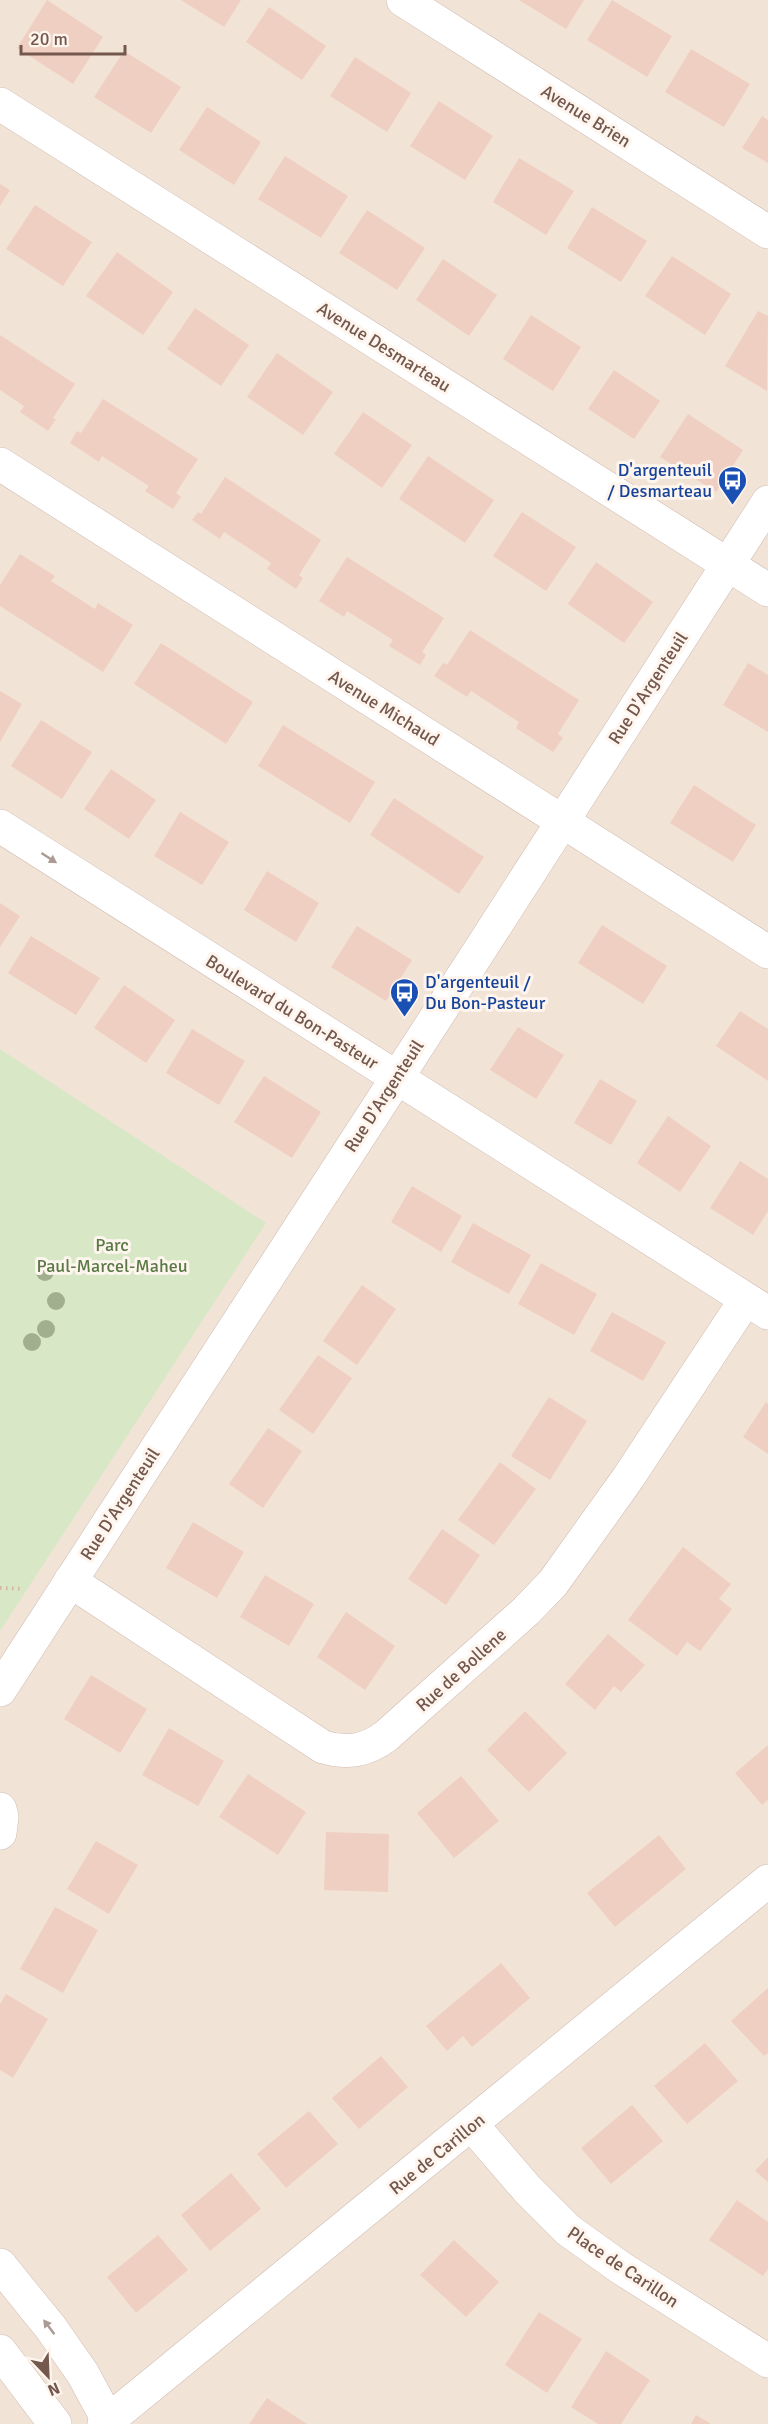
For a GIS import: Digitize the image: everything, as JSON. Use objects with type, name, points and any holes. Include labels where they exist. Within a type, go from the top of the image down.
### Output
[{"type":"street","name":"Avenue Brien","points":[[403,0],[768,232]]},
{"type":"street","name":"Avenue Desmarteau","points":[[0,104],[768,590]]},
{"type":"street","name":"Avenue Michaud","points":[[0,464],[768,952]]},
{"type":"street","name":"Rue D'Argenteuil","points":[[0,1690],[768,502]]},
{"type":"street","name":"Boulevard du Bon-Pasteur","points":[[0,826],[757,1306]]},
{"type":"street","name":"Rue de Bollene","points":[[70,1581],[323,1747],[345,1752],[367,1748],[395,1729],[526,1611],[553,1583],[757,1306]]},
{"type":"street","points":[[0,1809],[2,1817],[0,1833]]},
{"type":"street","name":"Rue de Carillon","points":[[107,2423],[768,1881]]},
{"type":"street","name":"Place de Carillon","points":[[472,2125],[528,2190],[568,2230],[621,2268],[768,2361]]},
{"type":"street","points":[[0,2265],[51,2328],[83,2374],[107,2423]]},
{"type":"street","points":[[0,2350],[55,2424]]},
{"type":"path","points":[[0,1588],[31,1591]]},
{"type":"shaded area","points":[[0,0],[768,0],[768,2424],[0,2424]]},
{"type":"green space","name":"Parc Paul-Marcel-Maheu","points":[[0,1049],[266,1223],[0,1631]]},
{"type":"building","points":[[47,0],[103,37],[73,84],[17,48]]},
{"type":"building","points":[[181,0],[241,0],[224,27]]},
{"type":"building","points":[[519,0],[584,0],[566,29]]},
{"type":"building","points":[[612,0],[672,36],[647,77],[587,40]]},
{"type":"building","points":[[269,7],[326,46],[302,80],[246,42]]},
{"type":"building","points":[[691,49],[750,84],[724,127],[665,92]]},
{"type":"building","points":[[124,51],[181,87],[151,133],[94,97]]},
{"type":"building","points":[[355,57],[411,93],[387,132],[330,96]]},
{"type":"building","points":[[439,101],[493,136],[465,180],[410,146]]},
{"type":"building","points":[[207,107],[261,142],[234,185],[179,150]]},
{"type":"building","points":[[762,116],[768,120],[768,163],[742,148]]},
{"type":"building","points":[[285,156],[348,196],[321,238],[258,199]]},
{"type":"building","points":[[519,158],[574,191],[546,235],[493,202]]},
{"type":"building","points":[[0,184],[10,190],[0,206]]},
{"type":"building","points":[[35,205],[92,242],[63,286],[6,249]]},
{"type":"building","points":[[592,207],[647,241],[621,282],[567,248]]},
{"type":"building","points":[[367,210],[425,248],[397,290],[339,253]]},
{"type":"building","points":[[117,252],[173,292],[143,335],[86,296]]},
{"type":"building","points":[[672,256],[731,294],[705,335],[645,296]]},
{"type":"building","points":[[443,259],[497,295],[469,336],[416,300]]},
{"type":"building","points":[[195,308],[249,345],[221,386],[167,349]]},
{"type":"building","points":[[758,311],[768,316],[767,391],[725,366]]},
{"type":"building","points":[[531,315],[581,347],[553,391],[503,359]]},
{"type":"building","points":[[0,335],[75,384],[53,418],[56,419],[48,431],[20,412],[24,406],[0,390]]},
{"type":"building","points":[[277,353],[333,392],[303,435],[247,397]]},
{"type":"building","points":[[614,370],[660,401],[634,439],[588,409]]},
{"type":"building","points":[[103,399],[198,459],[176,493],[181,497],[173,509],[145,491],[149,486],[102,456],[99,462],[70,443],[77,431],[81,433]]},
{"type":"building","points":[[363,412],[412,445],[382,488],[334,454]]},
{"type":"building","points":[[688,414],[743,450],[716,492],[660,457]]},
{"type":"building","points":[[428,456],[494,500],[465,543],[399,499]]},
{"type":"building","points":[[225,477],[321,540],[299,575],[303,578],[296,589],[267,569],[271,563],[247,547],[224,532],[220,539],[192,520],[198,512],[201,514]]},
{"type":"building","points":[[522,512],[576,547],[546,591],[493,556]]},
{"type":"building","points":[[20,554],[55,576],[51,581],[95,609],[98,603],[133,625],[103,672],[0,606],[0,585]]},
{"type":"building","points":[[347,557],[444,618],[422,652],[426,655],[420,665],[389,646],[393,640],[347,611],[344,617],[319,601]]},
{"type":"building","points":[[596,562],[653,602],[624,643],[568,604]]},
{"type":"building","points":[[470,630],[579,700],[558,734],[563,738],[553,752],[516,728],[519,722],[471,691],[467,697],[434,676],[443,663],[447,665]]},
{"type":"building","points":[[161,643],[253,702],[226,744],[134,684]]},
{"type":"building","points":[[748,663],[768,675],[768,732],[723,705]]},
{"type":"building","points":[[0,691],[22,704],[0,742]]},
{"type":"building","points":[[41,720],[92,752],[62,799],[11,766]]},
{"type":"building","points":[[283,725],[375,782],[350,823],[258,766]]},
{"type":"building","points":[[111,769],[156,800],[129,839],[84,809]]},
{"type":"building","points":[[694,785],[756,825],[733,862],[670,823]]},
{"type":"building","points":[[394,798],[484,857],[459,894],[370,835]]},
{"type":"building","points":[[180,812],[229,842],[202,885],[154,856]]},
{"type":"building","points":[[267,871],[319,903],[296,942],[244,910]]},
{"type":"building","points":[[0,903],[20,916],[0,947]]},
{"type":"building","points":[[602,925],[667,966],[643,1004],[578,963]]},
{"type":"building","points":[[357,926],[412,960],[386,1001],[331,967]]},
{"type":"building","points":[[31,936],[100,978],[76,1015],[8,973]]},
{"type":"building","points":[[124,985],[175,1020],[146,1063],[94,1028]]},
{"type":"building","points":[[740,1011],[768,1029],[768,1081],[716,1046]]},
{"type":"building","points":[[518,1027],[564,1055],[536,1099],[490,1070]]},
{"type":"building","points":[[192,1029],[245,1061],[219,1105],[166,1073]]},
{"type":"building","points":[[264,1076],[321,1112],[292,1158],[234,1122]]},
{"type":"building","points":[[600,1079],[637,1101],[611,1145],[574,1123]]},
{"type":"building","points":[[668,1116],[711,1146],[680,1192],[637,1163]]},
{"type":"building","points":[[740,1161],[768,1179],[768,1211],[753,1235],[710,1208]]},
{"type":"building","points":[[412,1186],[462,1216],[441,1252],[391,1222]]},
{"type":"building","points":[[473,1223],[531,1255],[509,1294],[451,1262]]},
{"type":"building","points":[[541,1263],[597,1294],[574,1335],[518,1304]]},
{"type":"building","points":[[362,1285],[396,1309],[357,1365],[323,1341]]},
{"type":"building","points":[[612,1312],[666,1342],[643,1381],[590,1351]]},
{"type":"building","points":[[318,1355],[352,1378],[313,1434],[279,1410]]},
{"type":"building","points":[[549,1397],[587,1421],[550,1480],[511,1456]]},
{"type":"building","points":[[766,1402],[768,1404],[768,1454],[743,1437]]},
{"type":"building","points":[[268,1428],[302,1451],[263,1508],[229,1484]]},
{"type":"building","points":[[500,1462],[536,1489],[494,1545],[458,1520]]},
{"type":"building","points":[[193,1522],[244,1552],[217,1598],[166,1568]]},
{"type":"building","points":[[442,1529],[480,1555],[446,1605],[408,1579]]},
{"type":"building","points":[[683,1547],[731,1584],[719,1599],[732,1609],[700,1651],[687,1642],[677,1656],[628,1620]]},
{"type":"building","points":[[265,1575],[314,1604],[289,1646],[240,1617]]},
{"type":"building","points":[[346,1612],[395,1646],[365,1690],[317,1657]]},
{"type":"building","points":[[608,1634],[645,1665],[621,1692],[614,1686],[595,1710],[565,1684]]},
{"type":"building","points":[[91,1675],[147,1709],[120,1753],[64,1719]]},
{"type":"building","points":[[525,1711],[567,1753],[529,1792],[487,1750]]},
{"type":"building","points":[[169,1728],[224,1761],[198,1806],[142,1775]]},
{"type":"building","points":[[768,1745],[768,1800],[762,1805],[735,1773]]},
{"type":"building","points":[[248,1774],[306,1812],[278,1855],[219,1817]]},
{"type":"building","points":[[461,1776],[499,1821],[454,1858],[417,1813]]},
{"type":"building","points":[[326,1832],[389,1834],[388,1892],[324,1890]]},
{"type":"building","points":[[659,1835],[686,1869],[615,1927],[587,1893]]},
{"type":"building","points":[[96,1841],[138,1865],[109,1914],[67,1889]]},
{"type":"building","points":[[55,1907],[98,1930],[63,1993],[20,1969]]},
{"type":"building","points":[[501,1963],[530,1998],[472,2047],[463,2036],[447,2051],[426,2026]]},
{"type":"building","points":[[768,1988],[768,2053],[764,2056],[731,2021]]},
{"type":"building","points":[[6,1994],[48,2019],[13,2078],[0,2070],[0,2004]]},
{"type":"building","points":[[705,2043],[738,2081],[687,2124],[654,2086]]},
{"type":"building","points":[[381,2056],[408,2087],[359,2129],[332,2098]]},
{"type":"building","points":[[632,2105],[663,2141],[611,2184],[581,2148]]},
{"type":"building","points":[[309,2111],[338,2144],[286,2188],[257,2154]]},
{"type":"building","points":[[768,2157],[768,2182],[755,2171]]},
{"type":"building","points":[[231,2173],[261,2209],[210,2251],[181,2215]]},
{"type":"building","points":[[737,2200],[768,2222],[768,2269],[763,2276],[709,2240]]},
{"type":"building","points":[[158,2235],[188,2270],[136,2313],[107,2277]]},
{"type":"building","points":[[454,2240],[499,2282],[466,2317],[420,2275]]},
{"type":"building","points":[[539,2312],[582,2339],[547,2393],[505,2365]]},
{"type":"building","points":[[606,2351],[650,2380],[621,2424],[598,2424],[571,2407]]},
{"type":"building","points":[[267,2398],[307,2424],[249,2424]]},
{"type":"building","points":[[696,2415],[711,2424],[691,2424]]},
{"type":"place","name":"D'argenteuil / Desmarteau","points":[[733,506]]},
{"type":"place","name":"D'argenteuil / Du Bon-Pasteur","points":[[404,1018]]}]
